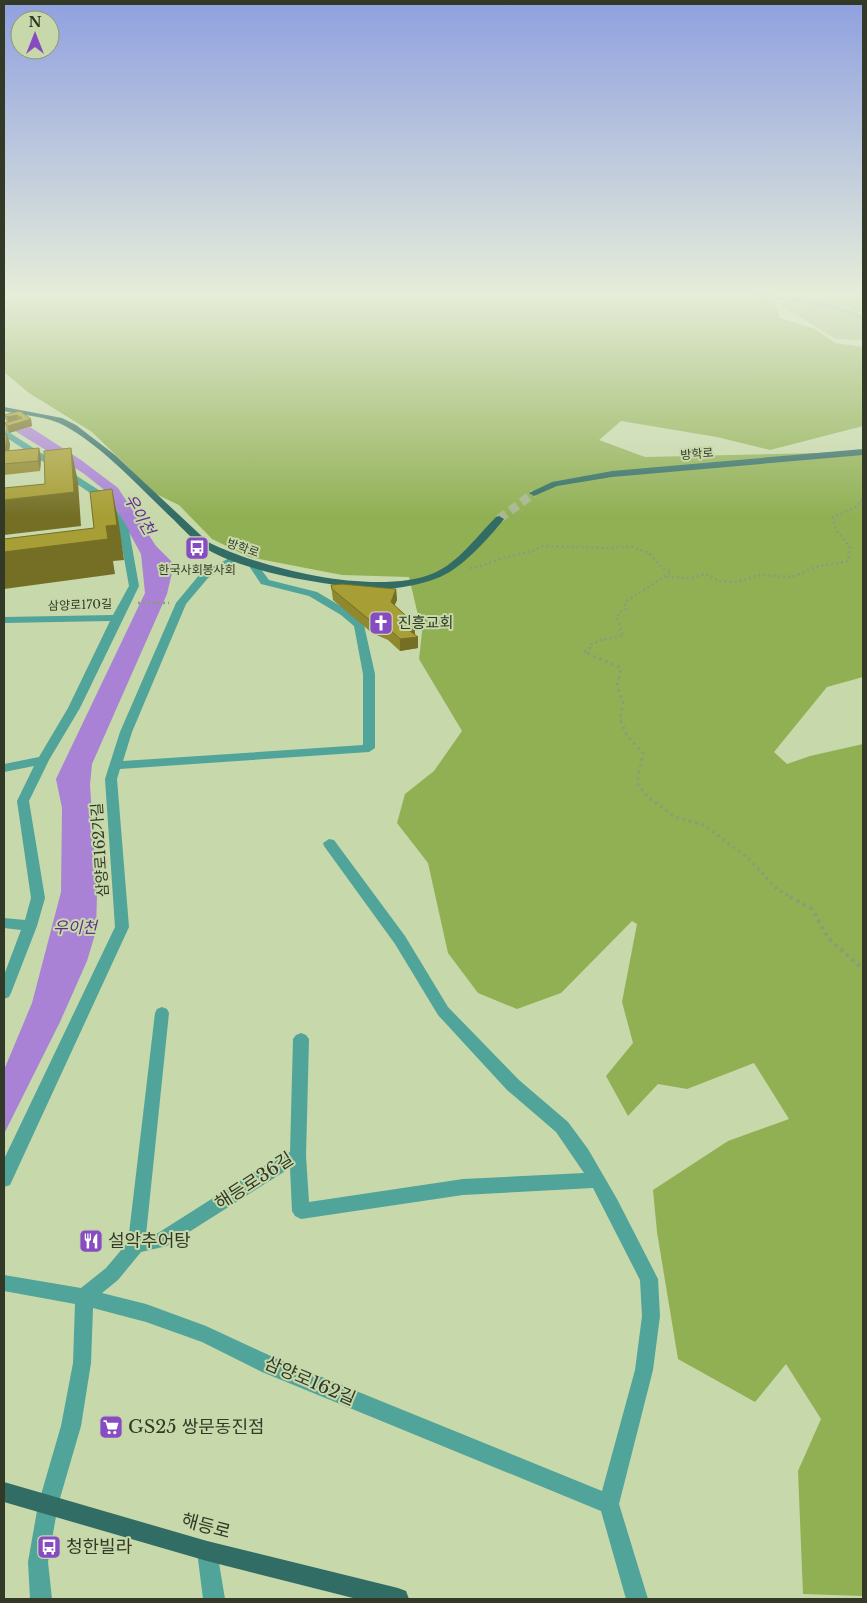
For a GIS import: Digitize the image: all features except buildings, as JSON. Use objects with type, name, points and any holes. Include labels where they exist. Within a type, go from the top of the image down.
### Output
[{"type":"main road","name":"방학로","points":[[4,409],[59,420],[73,427],[112,457],[205,544],[233,559],[254,566],[321,579],[373,584],[415,583],[439,574],[453,564],[499,519]]},
{"type":"main road","name":"방학로","points":[[534,493],[555,484],[612,474],[863,452]]},
{"type":"main road","name":"해등로","points":[[4,1492],[207,1551],[398,1599]]},
{"type":"street","name":"삼양로170길","points":[[4,432],[105,498],[124,530],[133,571],[134,586],[118,618],[4,620]]},
{"type":"street","name":"삼양로162가길","points":[[4,1180],[13,1157],[122,927],[111,779],[126,732],[181,603],[204,576],[233,559]]},
{"type":"street","points":[[114,766],[370,748],[370,674],[359,625],[345,613],[313,594],[265,582],[254,566]]},
{"type":"street","points":[[4,993],[30,926],[38,898],[24,801],[43,760],[74,708],[118,618]]},
{"type":"street","points":[[4,768],[43,760]]},
{"type":"street","points":[[329,843],[400,940],[443,1011],[507,1079],[562,1127],[582,1154],[649,1279],[650,1316],[644,1370],[609,1504],[637,1599]]},
{"type":"street","points":[[4,923],[30,926]]},
{"type":"street","points":[[41,1599],[38,1562],[48,1505],[71,1426],[82,1363],[84,1297],[112,1274],[136,1246],[162,1013]]},
{"type":"street","name":"해등로36길","points":[[136,1246],[161,1240],[263,1175],[298,1156],[301,1040]]},
{"type":"street","points":[[298,1156],[301,1211],[463,1187],[597,1180]]},
{"type":"street","name":"삼양로162길","points":[[4,1283],[84,1297],[146,1313],[206,1335],[269,1365],[609,1504]]},
{"type":"street","points":[[207,1551],[214,1599]]},
{"type":"path","points":[[664,577],[691,578],[705,574],[719,582],[737,582],[758,575],[792,577],[816,566],[848,561],[850,547],[837,534],[833,526],[833,517],[856,507],[863,499]]},
{"type":"path","points":[[462,569],[488,566],[499,559],[534,551],[543,546],[613,548],[630,546],[649,553],[662,568],[671,572],[625,602],[626,609],[619,612],[617,617],[623,636],[601,640],[590,646],[590,650],[584,652],[600,660],[613,662],[621,668],[617,686],[623,702],[620,719],[627,736],[643,753],[638,783],[648,797],[675,817],[704,825],[749,859],[777,889],[812,909],[829,939],[863,969]]},
{"type":"path","points":[[125,603],[181,603]]},
{"type":"green space","points":[[4,367],[863,367],[863,426],[770,450],[717,437],[621,421],[599,440],[645,457],[863,452],[863,677],[827,687],[774,752],[787,764],[810,756],[863,744],[863,1596],[803,1594],[798,1471],[821,1419],[786,1364],[755,1402],[678,1359],[657,1232],[653,1190],[728,1141],[789,1119],[754,1063],[687,1089],[658,1084],[628,1116],[606,1076],[633,1043],[622,1002],[637,924],[632,921],[561,993],[517,1009],[478,993],[448,953],[428,863],[397,823],[405,794],[434,771],[462,731],[419,659],[422,632],[409,577],[342,575],[249,557],[212,539],[179,505],[156,494],[92,432],[29,393],[4,372]]},
{"type":"water","name":"우이천","points":[[30,427],[81,460],[118,488],[156,546],[174,564],[167,594],[92,764],[90,785],[97,894],[96,931],[87,961],[60,1022],[4,1134],[4,1070],[32,1003],[61,892],[62,808],[56,779],[145,593],[141,554],[107,492],[83,473],[15,431]]},
{"type":"tunnel","points":[[499,519],[534,493]]},
{"type":"place","name":"한국사회봉사회","points":[[197,548]]},
{"type":"place","name":"진흥교회","points":[[381,623]]},
{"type":"place","name":"설악추어탕","points":[[91,1241]]},
{"type":"place","name":"GS25 쌍문동진점","points":[[111,1427]]},
{"type":"place","name":"청한빌라","points":[[49,1547]]}]
